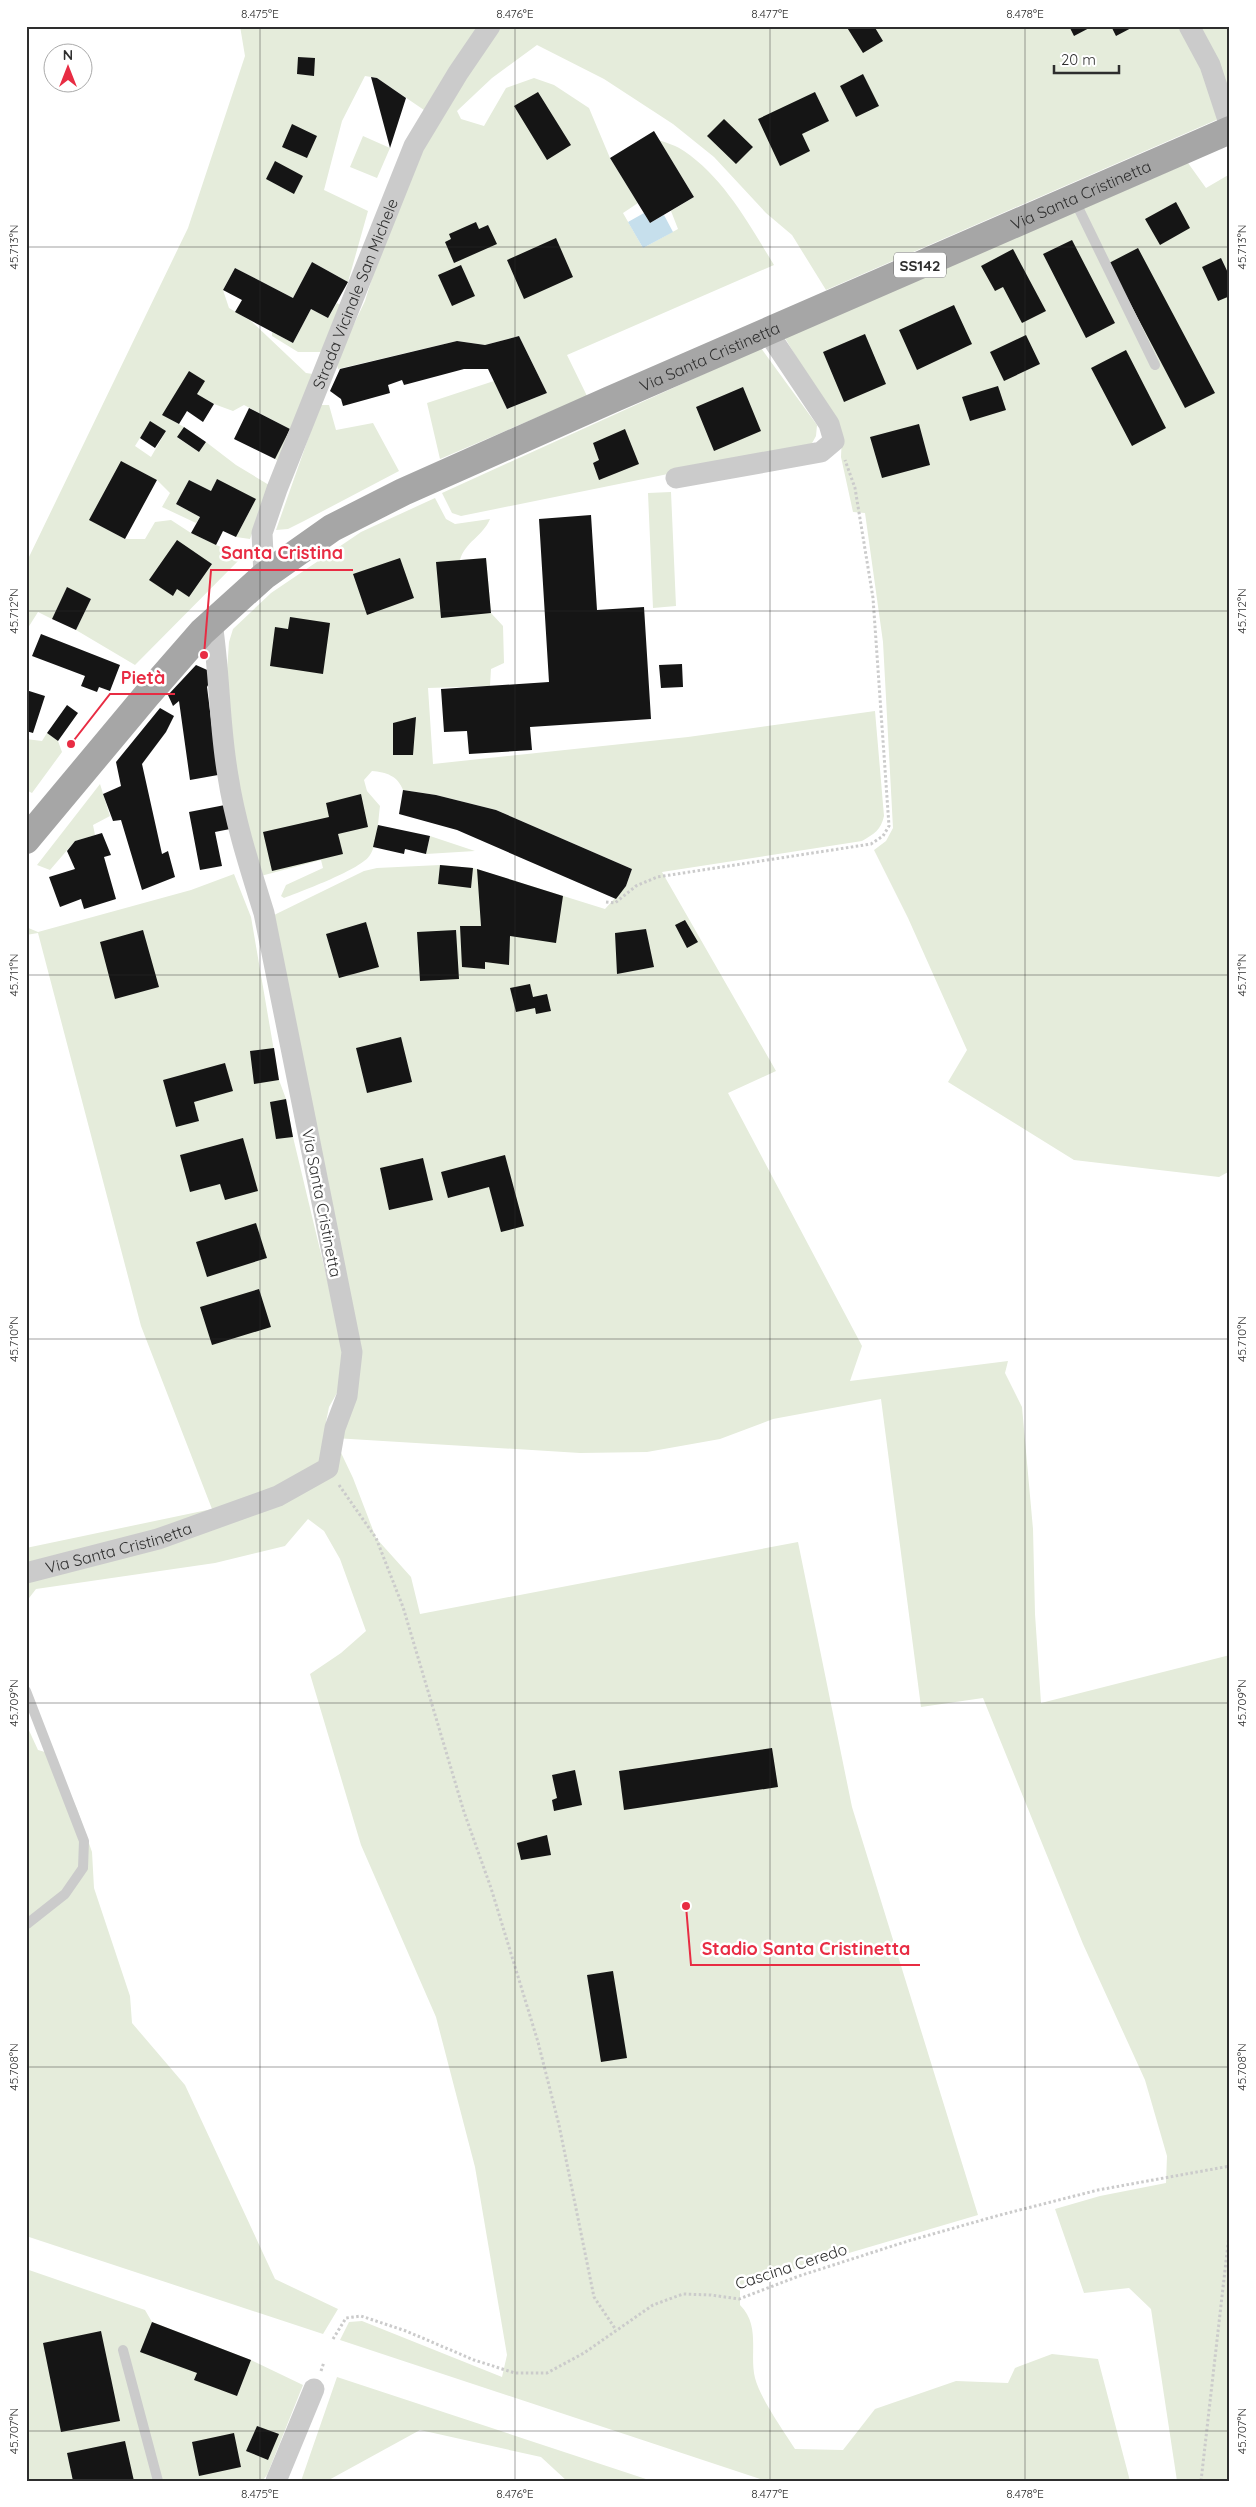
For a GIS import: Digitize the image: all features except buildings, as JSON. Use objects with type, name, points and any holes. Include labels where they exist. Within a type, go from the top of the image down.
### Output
[{"type":"main road","name":"Via Santa Cristinetta","points":[[27,839],[147,694],[212,623],[264,576],[332,528],[403,492],[610,400],[1230,130]]},
{"type":"street","name":"Strada Vicinale San Michele","points":[[264,576],[262,533],[414,146],[458,73],[490,26]]},
{"type":"street","points":[[1189,26],[1210,65],[1230,126]]},
{"type":"street","points":[[676,478],[821,452],[834,441],[829,424],[768,331]]},
{"type":"street","name":"Via Santa Cristinetta","points":[[26,1573],[158,1539],[278,1496],[328,1468],[335,1428],[347,1396],[352,1352],[264,913],[245,852],[228,776],[217,656],[212,623]]},
{"type":"street","points":[[276,2481],[314,2389]]},
{"type":"lane","points":[[1073,198],[1155,365]]},
{"type":"lane","points":[[26,1691],[84,1841],[83,1868],[65,1894],[28,1924]]},
{"type":"lane","points":[[123,2350],[158,2481]]},
{"type":"path","points":[[606,902],[616,903],[636,886],[656,877],[871,844],[882,836],[889,826],[873,598],[855,488],[844,457],[834,441]]},
{"type":"path","points":[[328,1468],[376,1538],[403,1607],[458,1793],[491,1888],[538,2042],[559,2125],[594,2297],[616,2330]]},
{"type":"path","name":"Cascina Ceredo","points":[[333,2339],[346,2318],[361,2316],[406,2331],[474,2360],[516,2373],[547,2373],[584,2353],[654,2305],[683,2294],[739,2299],[808,2273],[908,2240],[1000,2215],[1098,2190],[1230,2166]]},
{"type":"path","points":[[1201,2481],[1230,2226]]},
{"type":"green space","points":[[240,26],[1230,26],[1230,114],[826,290],[792,235],[766,213],[714,157],[673,124],[604,79],[537,45],[492,78],[457,111],[461,119],[484,126],[506,88],[534,78],[554,85],[589,108],[610,158],[638,203],[623,213],[643,248],[678,229],[671,211],[694,197],[659,140],[684,151],[711,174],[735,203],[774,265],[567,355],[587,396],[440,459],[427,403],[494,381],[507,409],[547,393],[519,336],[485,345],[457,341],[338,369],[337,364],[346,341],[365,301],[424,110],[377,78],[365,76],[342,121],[324,190],[368,211],[348,282],[312,262],[293,298],[235,268],[223,290],[229,308],[251,321],[306,373],[313,374],[281,463],[275,459],[290,429],[244,405],[233,411],[214,404],[197,394],[163,415],[184,427],[178,438],[199,452],[206,442],[236,465],[269,485],[250,539],[236,537],[256,499],[211,491],[189,480],[176,504],[200,517],[196,523],[162,507],[170,493],[157,480],[122,462],[90,520],[125,539],[145,539],[155,522],[171,520],[191,533],[242,557],[135,665],[76,630],[91,599],[67,588],[52,619],[38,612],[26,631],[26,557],[28,559],[188,228],[245,56]],"holes":[[[150,422],[166,431],[151,457],[135,446]]]},
{"type":"green space","points":[[363,136],[390,148],[377,178],[350,167]]},
{"type":"green space","points":[[1188,163],[1206,188],[1230,174],[1230,1171],[1219,1177],[1074,1160],[948,1082],[967,1050],[908,918],[874,850],[886,841],[893,828],[883,642],[865,513],[853,512],[841,457],[842,434],[785,338]]},
{"type":"green space","points":[[337,303],[342,306],[326,352],[298,352],[272,336],[272,332],[293,343],[311,309],[328,318]]},
{"type":"green space","points":[[761,348],[817,425],[816,436],[811,445],[461,516],[452,513],[442,493]]},
{"type":"green space","points":[[320,405],[329,405],[336,430],[373,423],[399,471],[288,529],[276,530]]},
{"type":"green space","points":[[671,492],[676,606],[653,608],[648,493]]},
{"type":"green space","points":[[435,498],[446,519],[455,524],[490,519],[483,530],[466,548],[460,560],[486,558],[491,613],[503,626],[504,663],[491,669],[490,686],[428,688],[433,764],[688,737],[875,711],[884,816],[881,825],[873,834],[862,841],[662,872],[776,1071],[728,1093],[862,1346],[850,1381],[1008,1361],[1005,1373],[1022,1407],[1033,1529],[1035,1614],[1041,1703],[1230,1655],[1230,2481],[1177,2481],[1151,2309],[1129,2288],[1084,2293],[1055,2209],[1100,2196],[1166,2183],[1167,2156],[1145,2080],[1083,1944],[983,1698],[921,1707],[881,1399],[773,1419],[720,1439],[647,1452],[580,1453],[334,1438],[353,1478],[376,1538],[411,1577],[420,1614],[798,1542],[852,1807],[978,2215],[798,2268],[740,2290],[740,2305],[746,2313],[752,2331],[755,2378],[772,2414],[795,2449],[843,2450],[875,2409],[956,2381],[1008,2383],[1015,2368],[1052,2354],[1098,2359],[1130,2481],[766,2481],[340,2340],[349,2322],[362,2321],[502,2377],[507,2355],[475,2167],[436,2017],[361,1845],[310,1674],[341,1653],[366,1631],[340,1559],[324,1531],[308,1519],[285,1546],[215,1563],[36,1589],[26,1602],[26,1548],[212,1509],[141,1326],[38,933],[26,935],[26,927],[38,932],[191,890],[234,874],[251,917],[279,1080],[286,1099],[293,1137],[345,1354],[337,1393],[329,1407],[326,1422],[333,1437],[352,1394],[270,917],[364,871],[377,868],[440,865],[473,868],[605,909],[626,886],[632,869],[496,810],[436,795],[403,790],[395,778],[382,772],[372,771],[364,780],[367,791],[380,806],[375,844],[365,861],[331,879],[284,898],[281,896],[286,885],[323,868],[321,860],[257,877],[237,792],[227,671],[229,642],[233,629],[271,593],[361,532]]},
{"type":"green space","points":[[47,733],[58,741],[62,752],[32,793],[26,790],[26,739],[42,741]]},
{"type":"green space","points":[[100,784],[110,816],[93,825],[95,835],[75,841],[50,870],[37,865]]},
{"type":"green space","points":[[430,836],[475,851],[426,854]]},
{"type":"green space","points":[[26,1724],[38,1750],[52,1754],[77,1809],[92,1852],[94,1888],[130,1996],[132,2023],[185,2085],[275,2279],[338,2309],[323,2334],[26,2236]]},
{"type":"green space","points":[[26,2269],[145,2310],[152,2322],[251,2360],[303,2385],[267,2475],[262,2481],[26,2481]]},
{"type":"green space","points":[[337,2377],[652,2481],[567,2481],[541,2457],[420,2430],[327,2481],[301,2481]]},
{"type":"water","points":[[644,213],[650,223],[664,215],[673,232],[643,248],[628,222]]},
{"type":"place","name":"Santa Cristina","points":[[204,655]]},
{"type":"place","name":"Pietà","points":[[71,744]]},
{"type":"place","name":"Stadio Santa Cristinetta","points":[[686,1906]]}]
